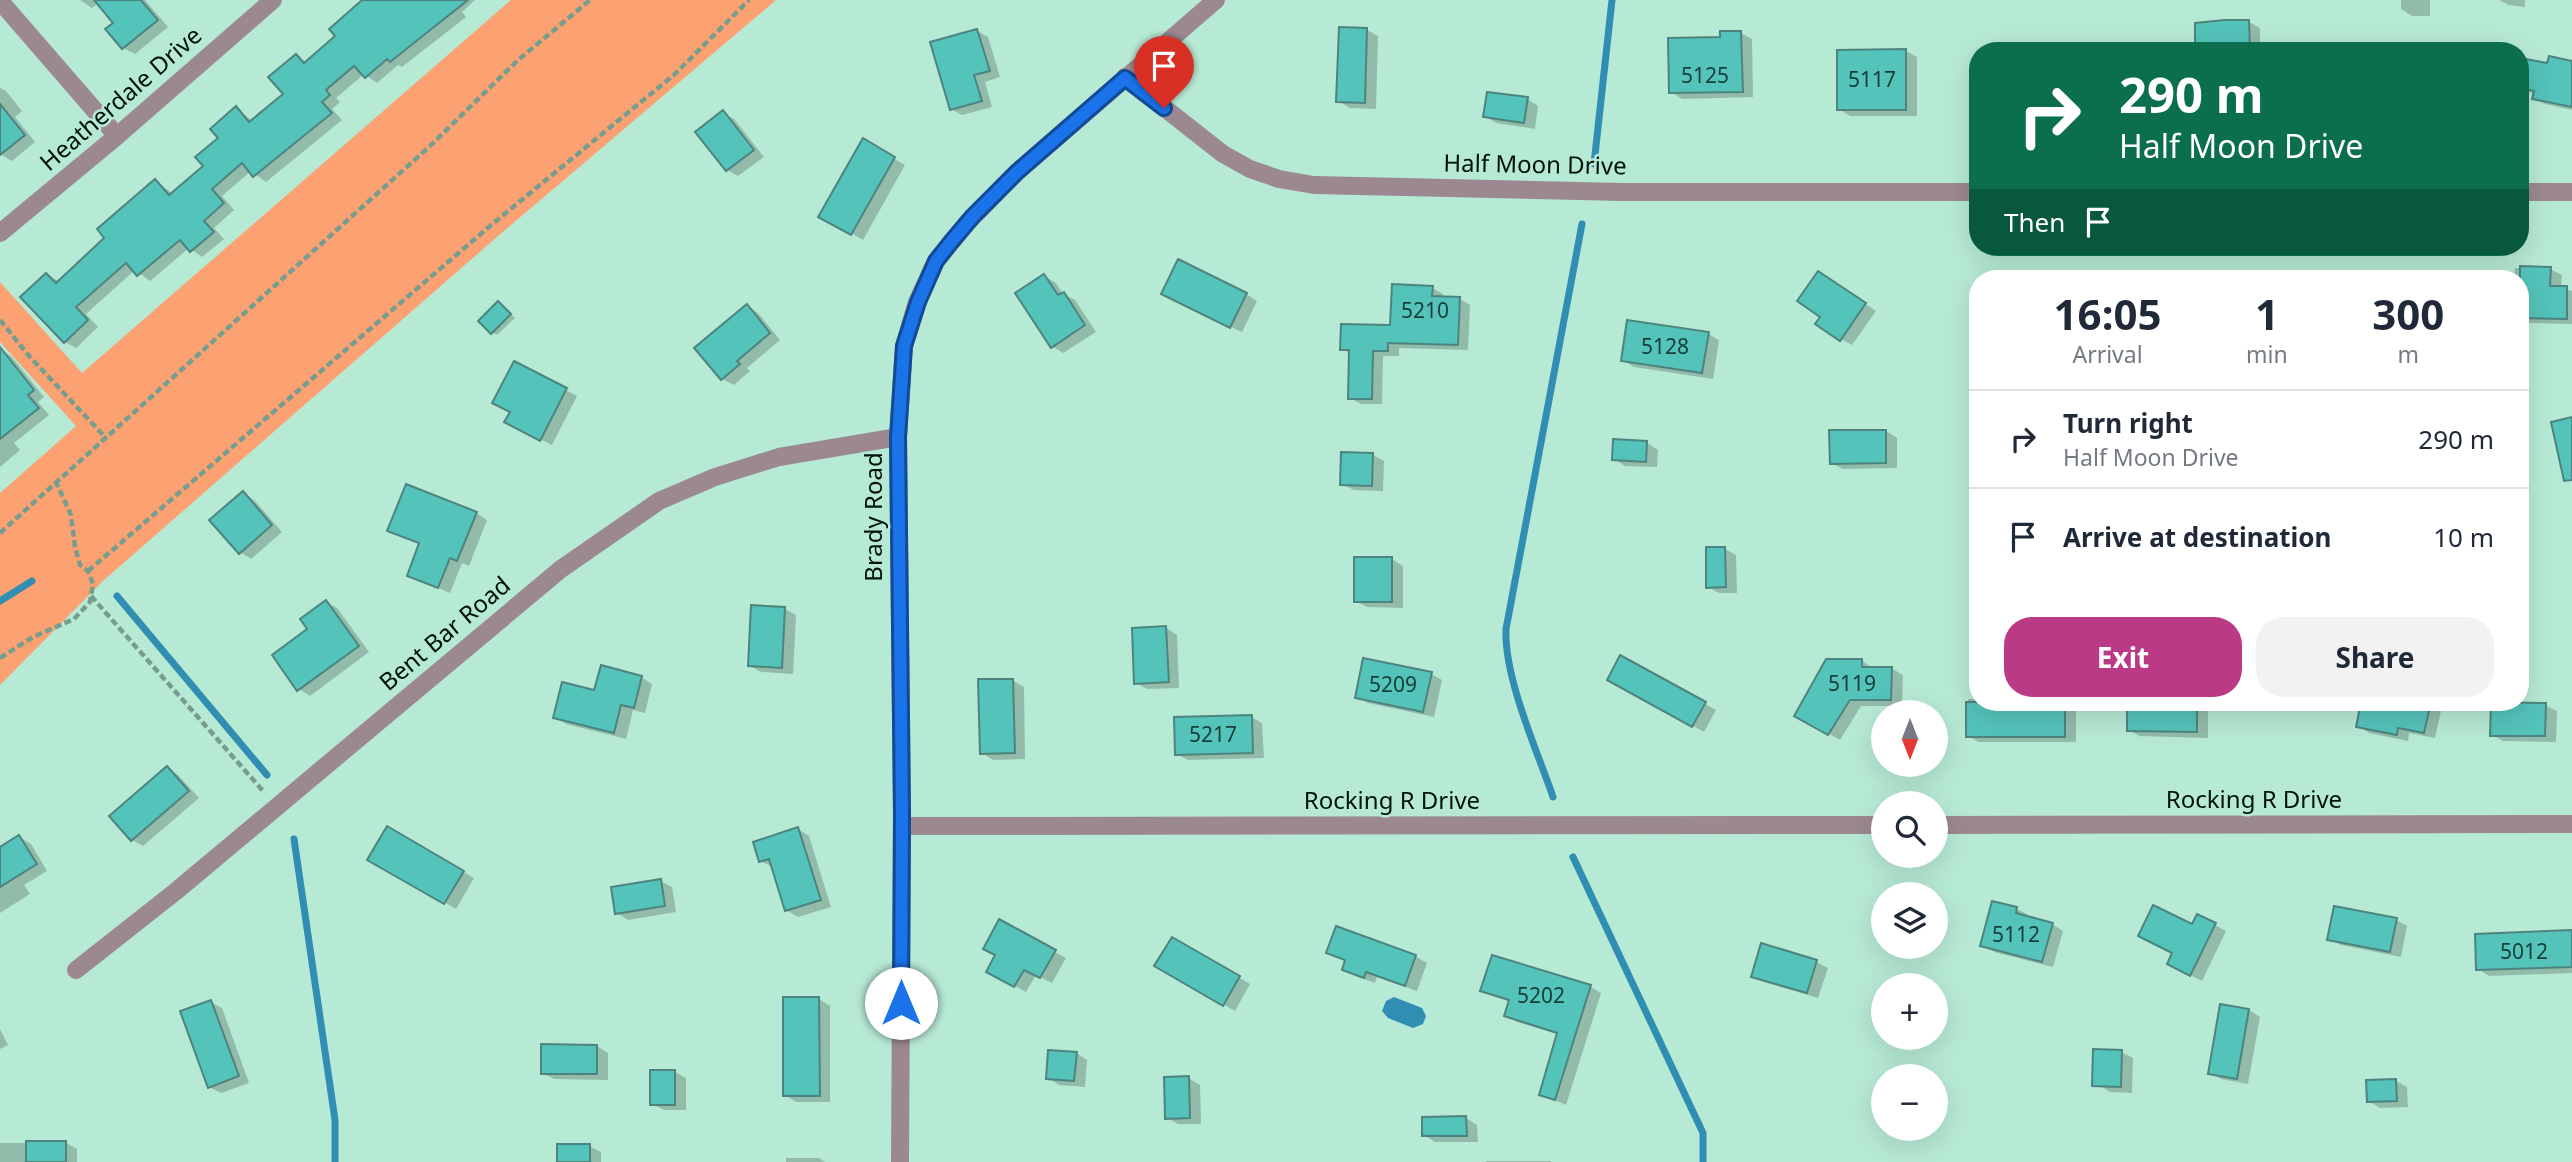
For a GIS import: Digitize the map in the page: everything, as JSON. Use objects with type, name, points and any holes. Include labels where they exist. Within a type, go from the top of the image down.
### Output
[{"type":"street","name":"Heatherdale Drive","points":[[0,233],[117,136],[273,0]]},
{"type":"street","name":"Brady Road","points":[[900,1162],[902,826],[898,437],[904,346],[918,302],[936,261],[973,216],[1017,172],[1216,0]]},
{"type":"street","points":[[0,1],[117,136]]},
{"type":"street","name":"Half Moon Drive","points":[[1125,78],[1223,153],[1250,169],[1279,179],[1314,185],[1622,192],[1969,192]]},
{"type":"street","points":[[2529,192],[2572,192]]},
{"type":"street","name":"Bent Bar Road","points":[[76,970],[175,892],[561,569],[659,501],[715,477],[779,457],[898,437]]},
{"type":"street","name":"Rocking R Drive","points":[[1948,825],[2572,824]]},
{"type":"street","name":"Rocking R Drive","points":[[902,826],[1871,825]]},
{"type":"path","points":[[0,533],[430,146],[517,61],[590,0]]},
{"type":"path","points":[[88,572],[490,226],[675,74],[749,0]]},
{"type":"path","points":[[0,320],[29,356],[106,438]]},
{"type":"path","points":[[0,658],[33,636],[74,618],[90,602],[93,584],[88,572],[80,565],[71,515],[56,482]]},
{"type":"path","points":[[91,596],[276,807]]},
{"type":"shaded area","points":[[511,0],[776,0],[498,236],[103,581],[0,685],[0,493],[76,426],[0,342],[0,282],[82,373]]},
{"type":"water","points":[[1394,997],[1422,1008],[1426,1016],[1423,1024],[1413,1028],[1388,1018],[1382,1011],[1386,1001]]},
{"type":"building","points":[[94,0],[141,0],[158,20],[122,49],[105,29],[113,23]]},
{"type":"building","points":[[362,0],[468,0],[390,62],[387,59],[365,78],[354,66],[326,90],[330,95],[322,102],[332,113],[253,177],[242,163],[212,189],[224,203],[204,221],[214,232],[190,252],[180,240],[137,276],[126,263],[76,307],[88,320],[64,343],[20,297],[46,273],[56,283],[104,238],[97,229],[155,179],[169,195],[203,166],[195,157],[218,138],[210,129],[236,106],[249,122],[283,94],[268,77],[296,54],[304,63],[335,36],[329,29]]},
{"type":"building","points":[[2249,20],[2250,42],[2195,42],[2195,23]]},
{"type":"building","points":[[1339,27],[1367,28],[1365,103],[1336,102]]},
{"type":"building","points":[[977,29],[990,71],[974,75],[982,101],[950,110],[930,42]]},
{"type":"building","points":[[1720,31],[1741,31],[1743,92],[1669,93],[1668,38],[1720,37]]},
{"type":"building","points":[[1906,49],[1906,110],[1837,110],[1837,50]]},
{"type":"building","points":[[2549,56],[2572,61],[2572,107],[2532,99],[2534,91],[2529,90],[2529,60],[2547,63]]},
{"type":"building","points":[[1487,92],[1528,97],[1524,123],[1483,117]]},
{"type":"building","points":[[0,104],[25,135],[0,155]]},
{"type":"building","points":[[723,110],[754,150],[726,171],[695,132]]},
{"type":"building","points":[[863,138],[895,157],[851,235],[818,217]]},
{"type":"building","points":[[1178,259],[1247,293],[1230,328],[1161,294]]},
{"type":"building","points":[[2520,266],[2551,267],[2550,286],[2567,286],[2567,319],[2529,318],[2529,270],[2520,270]]},
{"type":"building","points":[[1818,271],[1866,303],[1840,341],[1815,324],[1820,317],[1797,301]]},
{"type":"building","points":[[1044,274],[1058,295],[1064,292],[1085,325],[1051,348],[1015,293]]},
{"type":"building","points":[[1392,284],[1433,286],[1432,296],[1460,297],[1458,345],[1388,343],[1388,351],[1373,351],[1372,399],[1348,399],[1349,350],[1340,350],[1341,324],[1390,325]]},
{"type":"building","points":[[498,301],[511,314],[491,334],[478,321]]},
{"type":"building","points":[[747,304],[770,333],[737,361],[740,364],[721,380],[694,348]]},
{"type":"building","points":[[1627,320],[1709,332],[1702,373],[1621,361]]},
{"type":"building","points":[[0,347],[34,390],[28,395],[39,408],[0,439]]},
{"type":"building","points":[[514,361],[567,388],[540,441],[504,422],[510,412],[492,403]]},
{"type":"building","points":[[2572,417],[2572,480],[2564,481],[2551,422]]},
{"type":"building","points":[[1829,430],[1886,430],[1886,463],[1830,464]]},
{"type":"building","points":[[1613,439],[1647,441],[1646,462],[1612,460]]},
{"type":"building","points":[[1341,452],[1373,453],[1372,486],[1340,485]]},
{"type":"building","points":[[406,484],[477,512],[457,561],[450,558],[438,588],[407,576],[419,543],[387,531]]},
{"type":"building","points":[[243,491],[272,525],[239,554],[209,520]]},
{"type":"building","points":[[1706,547],[1725,547],[1726,587],[1706,588]]},
{"type":"building","points":[[1354,557],[1392,557],[1392,602],[1354,602]]},
{"type":"building","points":[[326,600],[359,646],[297,691],[272,655],[307,629],[300,619]]},
{"type":"building","points":[[751,605],[785,607],[782,668],[748,666]]},
{"type":"building","points":[[1166,626],[1169,682],[1134,684],[1132,628]]},
{"type":"building","points":[[1620,655],[1706,702],[1692,727],[1607,680]]},
{"type":"building","points":[[1363,658],[1432,672],[1423,712],[1355,698]]},
{"type":"building","points":[[1826,659],[1862,659],[1862,667],[1892,667],[1891,700],[1850,700],[1828,735],[1794,716]]},
{"type":"building","points":[[601,665],[642,676],[634,708],[621,705],[614,733],[553,718],[562,682],[594,690]]},
{"type":"building","points":[[978,679],[1013,679],[1015,753],[980,754]]},
{"type":"building","points":[[1966,702],[1969,702],[1969,711],[2065,711],[2065,737],[1966,737]]},
{"type":"building","points":[[2529,703],[2546,703],[2545,736],[2490,736],[2491,711],[2529,711]]},
{"type":"building","points":[[2127,711],[2197,711],[2197,732],[2127,731]]},
{"type":"building","points":[[2359,711],[2429,711],[2424,733],[2398,728],[2397,735],[2356,727]]},
{"type":"building","points":[[1252,715],[1253,753],[1175,755],[1174,717]]},
{"type":"building","points":[[167,766],[189,791],[131,841],[109,816]]},
{"type":"building","points":[[387,826],[464,871],[444,904],[367,860]]},
{"type":"building","points":[[798,827],[821,900],[785,911],[769,859],[759,862],[753,842]]},
{"type":"building","points":[[19,835],[37,864],[0,887],[0,847]]},
{"type":"building","points":[[661,879],[665,906],[615,914],[611,887]]},
{"type":"building","points":[[1992,901],[2017,907],[2016,913],[2053,923],[2042,962],[1980,946]]},
{"type":"building","points":[[2153,905],[2192,924],[2197,914],[2216,923],[2190,976],[2167,964],[2172,953],[2138,936]]},
{"type":"building","points":[[2334,906],[2397,918],[2390,952],[2327,940]]},
{"type":"building","points":[[999,919],[1056,950],[1040,978],[1024,970],[1014,987],[986,972],[995,955],[983,949]]},
{"type":"building","points":[[1336,926],[1416,955],[1405,986],[1366,972],[1364,978],[1342,970],[1345,960],[1326,953]]},
{"type":"building","points":[[2572,930],[2572,967],[2476,970],[2475,934]]},
{"type":"building","points":[[1172,937],[1240,976],[1223,1006],[1154,966]]},
{"type":"building","points":[[1761,943],[1817,960],[1807,993],[1751,977]]},
{"type":"building","points":[[1492,955],[1591,985],[1555,1100],[1539,1095],[1557,1033],[1504,1016],[1509,1000],[1480,991]]},
{"type":"building","points":[[783,997],[819,997],[820,1096],[783,1096]]},
{"type":"building","points":[[211,1000],[239,1076],[208,1088],[180,1011]]},
{"type":"building","points":[[2220,1004],[2249,1009],[2237,1079],[2208,1074]]},
{"type":"building","points":[[541,1044],[597,1045],[597,1074],[541,1074]]},
{"type":"building","points":[[2093,1049],[2122,1050],[2121,1087],[2092,1086]]},
{"type":"building","points":[[1048,1050],[1077,1052],[1074,1081],[1046,1079]]},
{"type":"building","points":[[650,1070],[675,1070],[675,1105],[650,1105]]},
{"type":"building","points":[[1189,1076],[1190,1118],[1165,1119],[1164,1077]]},
{"type":"building","points":[[2396,1079],[2397,1101],[2367,1102],[2366,1080]]},
{"type":"building","points":[[1466,1116],[1467,1136],[1422,1136],[1422,1117]]},
{"type":"building","points":[[26,1141],[66,1141],[66,1162],[26,1162]]},
{"type":"building","points":[[557,1144],[590,1144],[590,1162],[557,1162]]},
{"type":"waterway","points":[[1594,164],[1612,0]]},
{"type":"waterway","points":[[1553,797],[1516,691],[1510,669],[1506,629],[1582,224]]},
{"type":"waterway","points":[[0,601],[32,581]]},
{"type":"waterway","points":[[117,596],[267,775]]},
{"type":"waterway","points":[[294,839],[335,1120],[335,1162]]},
{"type":"waterway","points":[[1573,857],[1703,1133],[1703,1162]]},
{"type":"route","points":[[901,1003],[898,437],[904,346],[918,302],[936,261],[973,216],[1017,172],[1125,78],[1164,108]]}]
